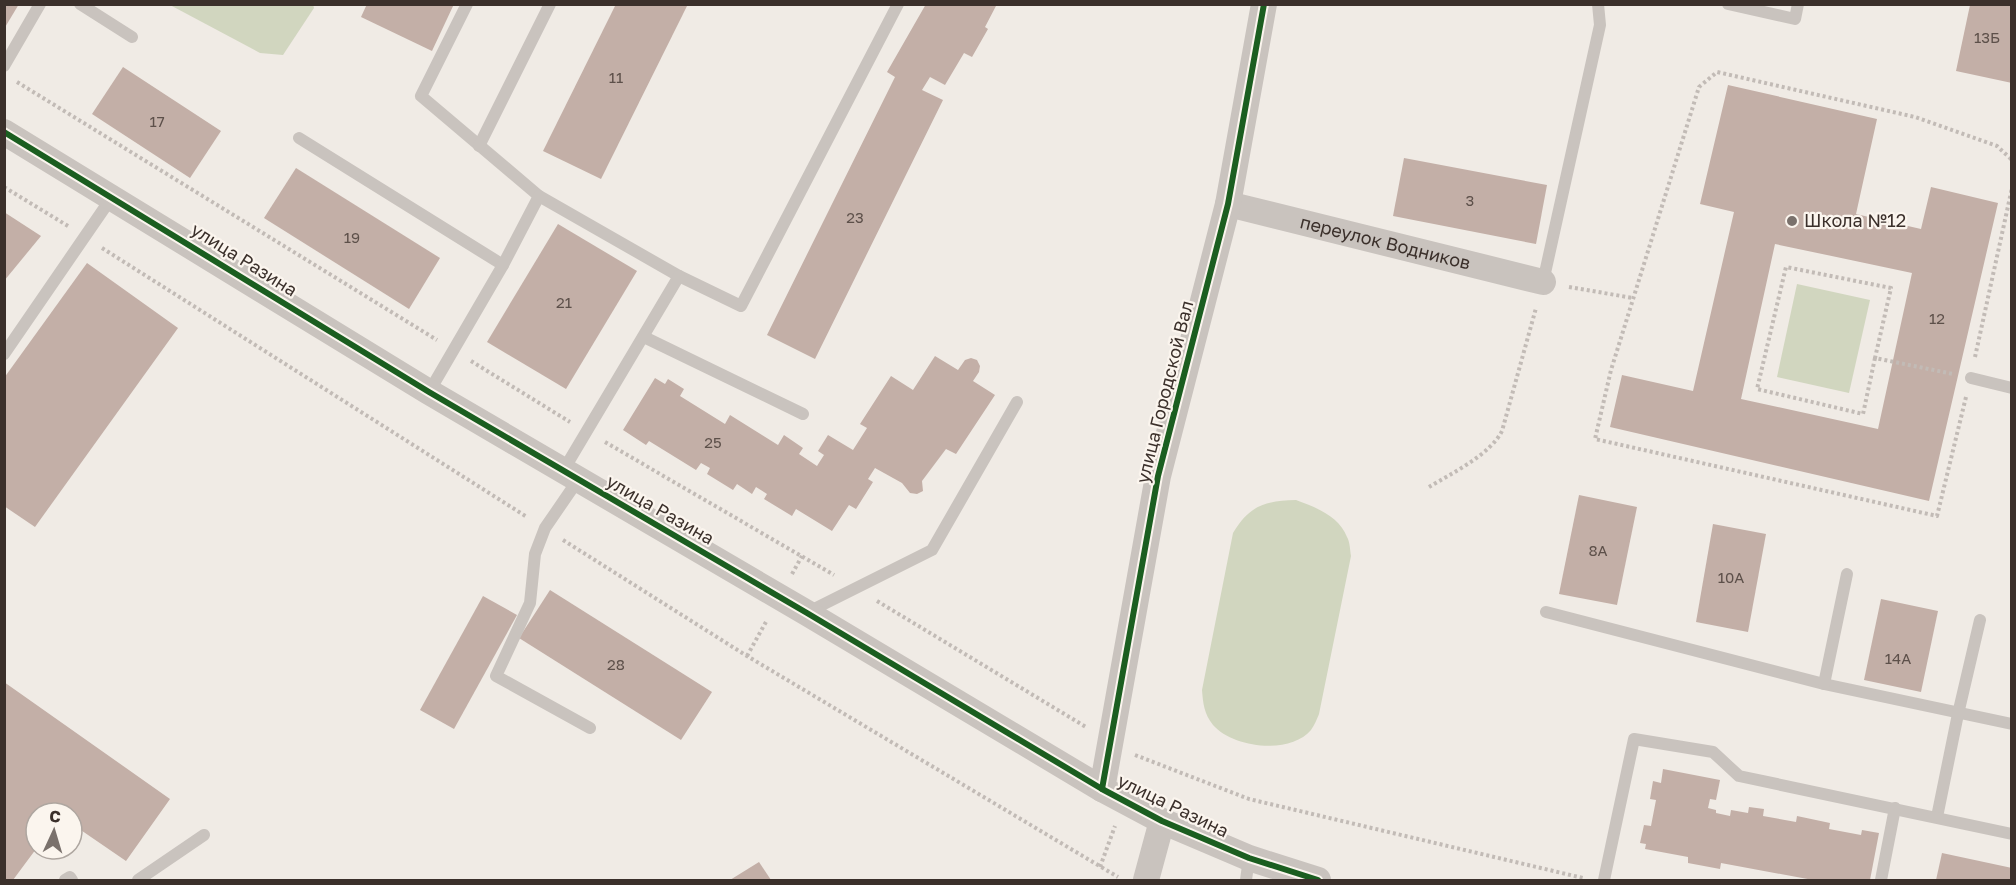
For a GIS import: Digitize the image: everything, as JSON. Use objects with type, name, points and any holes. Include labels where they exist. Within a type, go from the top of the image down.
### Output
[{"type":"street","name":"улица Городской Вал","points":[[1102,789],[1158,477],[1228,204],[1264,4]]},
{"type":"street","name":"улица Разина","points":[[4,132],[429,392],[1102,789],[1248,869],[1318,880]]},
{"type":"street","name":"переулок Водников","points":[[1228,204],[1543,282]]},
{"type":"street","points":[[1146,880],[1162,822]]},
{"type":"lane","points":[[4,66],[40,4]]},
{"type":"lane","points":[[80,4],[132,36]]},
{"type":"lane","points":[[466,4],[421,96],[539,196],[679,276],[741,306],[897,4]]},
{"type":"lane","points":[[479,146],[550,4]]},
{"type":"lane","points":[[1543,282],[1600,25],[1598,4]]},
{"type":"lane","points":[[1728,4],[1795,19],[1798,4]]},
{"type":"lane","points":[[298,138],[503,265]]},
{"type":"lane","points":[[429,392],[503,265],[539,196]]},
{"type":"lane","points":[[4,354],[112,197]]},
{"type":"lane","points":[[590,728],[496,676],[530,603],[535,554],[571,475],[587,432],[679,276]]},
{"type":"lane","points":[[644,337],[803,414]]},
{"type":"lane","points":[[1971,378],[2012,388]]},
{"type":"lane","points":[[807,613],[932,550],[1017,402]]},
{"type":"lane","points":[[1824,684],[1847,574]]},
{"type":"lane","points":[[1546,612],[1824,684],[2012,724]]},
{"type":"lane","points":[[1937,817],[1980,620]]},
{"type":"lane","points":[[1604,880],[1634,739],[1713,752],[1739,776],[2012,834]]},
{"type":"lane","points":[[1881,880],[1895,808]]},
{"type":"lane","points":[[138,880],[204,835]]},
{"type":"lane","points":[[65,880],[70,877],[72,880]]},
{"type":"path","points":[[2012,159],[1997,146],[1915,117],[1717,72],[1699,87],[1611,370],[1595,439],[1937,516],[1971,378],[2012,188]]},
{"type":"path","points":[[15,80],[587,432],[856,588],[1110,742],[1139,757],[1249,798],[1593,880]]},
{"type":"path","points":[[1786,267],[1891,288],[1875,358],[1863,414],[1757,389],[1786,267]]},
{"type":"path","points":[[1429,487],[1480,455],[1497,441],[1502,431],[1543,282],[1633,298]]},
{"type":"path","points":[[1875,358],[1971,378]]},
{"type":"green space","points":[[313,4],[314,8],[283,55],[260,53],[170,5]]},
{"type":"green space","points":[[1797,284],[1870,300],[1849,393],[1777,377]]},
{"type":"green space","points":[[1296,500],[1318,509],[1338,523],[1348,539],[1351,556],[1319,714],[1313,727],[1302,738],[1290,743],[1262,746],[1234,739],[1213,725],[1206,713],[1202,690],[1233,533],[1246,516],[1259,506]]},
{"type":"building","points":[[4,4],[19,4],[4,29]]},
{"type":"building","points":[[367,4],[454,4],[432,51],[361,17]]},
{"type":"building","points":[[616,4],[688,4],[601,179],[543,151]]},
{"type":"building","points":[[926,4],[997,4],[985,27],[988,29],[972,57],[964,53],[945,85],[930,77],[922,90],[943,100],[815,359],[767,335],[895,77],[887,72]]},
{"type":"building","points":[[1970,5],[2012,5],[2012,83],[1956,71]]},
{"type":"building","points":[[123,67],[221,131],[190,178],[92,114]]},
{"type":"building","points":[[1728,85],[1877,119],[1856,214],[1921,229],[1931,187],[1998,203],[1929,501],[1610,427],[1622,375],[1693,391],[1734,212],[1700,204]],"holes":[[[1775,244],[1912,273],[1878,429],[1741,399]]]},
{"type":"building","points":[[1404,158],[1547,185],[1536,244],[1393,216]]},
{"type":"building","points":[[296,168],[440,258],[409,309],[264,218]]},
{"type":"building","points":[[4,212],[41,236],[4,281]]},
{"type":"building","points":[[558,224],[637,271],[566,389],[487,342]]},
{"type":"building","points":[[87,263],[178,328],[35,527],[4,506],[4,378]]},
{"type":"building","points":[[935,356],[958,370],[965,360],[971,358],[977,360],[980,366],[979,372],[973,381],[995,395],[956,454],[946,449],[922,481],[923,491],[917,494],[910,493],[902,483],[875,468],[868,479],[873,482],[856,509],[849,505],[832,531],[796,509],[792,516],[764,499],[767,494],[756,487],[752,494],[737,484],[733,490],[707,474],[710,468],[701,463],[696,470],[649,441],[646,445],[623,430],[655,378],[665,384],[668,379],[684,389],[680,396],[725,424],[730,415],[778,445],[784,435],[803,448],[799,454],[817,466],[824,455],[818,451],[828,435],[853,450],[867,428],[860,424],[891,376],[913,390]]},
{"type":"building","points":[[1579,495],[1637,507],[1617,605],[1559,594]]},
{"type":"building","points":[[1713,524],[1766,534],[1748,632],[1696,622]]},
{"type":"building","points":[[550,590],[712,692],[681,740],[519,638]]},
{"type":"building","points":[[483,596],[517,615],[454,729],[420,710]]},
{"type":"building","points":[[1881,599],[1938,611],[1921,692],[1864,680]]},
{"type":"building","points":[[4,682],[170,799],[126,861],[84,832],[84,801],[24,801],[24,861],[27,861],[13,880],[4,880]]},
{"type":"building","points":[[1663,769],[1720,780],[1716,800],[1710,799],[1708,808],[1716,810],[1716,813],[1730,816],[1731,810],[1748,813],[1749,807],[1764,809],[1763,816],[1796,822],[1797,816],[1830,823],[1829,829],[1861,835],[1862,830],[1879,833],[1870,880],[1813,880],[1721,863],[1720,869],[1688,863],[1688,857],[1645,849],[1646,844],[1640,843],[1644,825],[1651,826],[1656,800],[1650,799],[1653,781],[1661,783]]},
{"type":"building","points":[[1942,853],[2012,868],[2012,880],[1936,880]]},
{"type":"building","points":[[759,862],[771,880],[730,880]]},
{"type":"cycle path","points":[[1102,789],[1158,476],[1228,204],[1264,4]]},
{"type":"cycle path","points":[[4,132],[429,392],[1102,789],[1162,821],[1249,858],[1318,880]]},
{"type":"place","name":"Школа №12","points":[[1792,221]]}]
